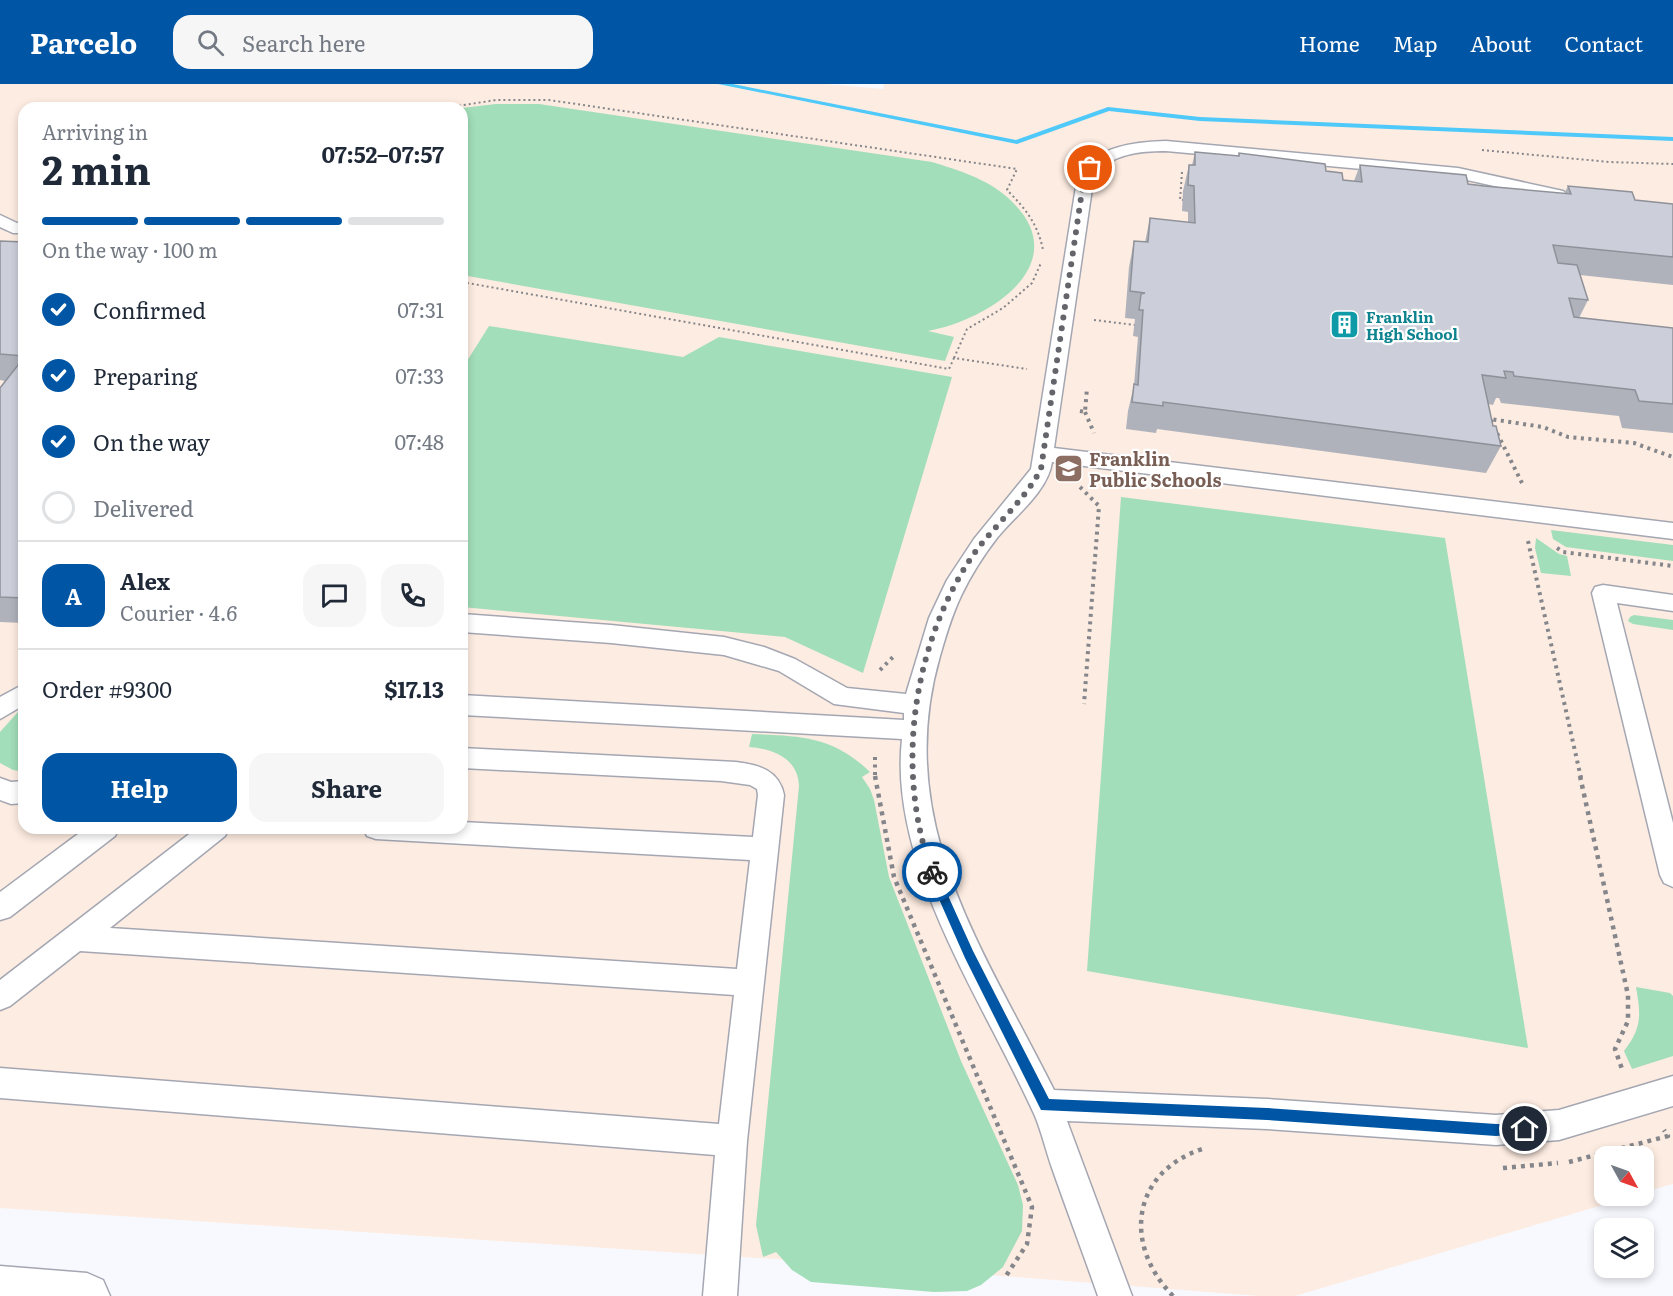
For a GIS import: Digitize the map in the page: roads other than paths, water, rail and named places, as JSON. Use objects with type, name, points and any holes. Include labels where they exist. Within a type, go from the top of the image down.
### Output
[{"type":"main road","points":[[0,1289],[87,1296]]},
{"type":"lane","points":[[1115,1296],[1046,1105],[969,954],[931,867],[919,825],[911,758],[915,717],[935,631],[958,580],[990,532],[1030,486],[1041,469],[1086,174],[1099,161],[1130,150],[1166,146],[1440,171],[1484,177],[1534,192],[1580,198]]},
{"type":"lane","points":[[0,220],[18,228]]},
{"type":"lane","points":[[1045,454],[1673,531]]},
{"type":"lane","points":[[1673,603],[1603,593],[1673,875]]},
{"type":"lane","points":[[468,623],[611,634],[724,646],[764,656],[787,665],[843,697],[876,702],[915,717]]},
{"type":"lane","points":[[0,709],[18,697]]},
{"type":"lane","points":[[468,705],[876,728],[915,717]]},
{"type":"lane","points":[[468,758],[721,771],[760,778],[771,790],[732,1141],[720,1296]]},
{"type":"lane","points":[[0,789],[11,793],[18,792]]},
{"type":"lane","points":[[468,833],[764,849]]},
{"type":"lane","points":[[0,908],[98,834]]},
{"type":"lane","points":[[0,997],[208,834]]},
{"type":"lane","points":[[77,938],[750,983]]},
{"type":"lane","points":[[0,1083],[732,1141]]},
{"type":"lane","points":[[1046,1105],[1267,1114],[1496,1130],[1559,1125],[1673,1091]]},
{"type":"waterway","points":[[722,84],[1017,142],[1108,109],[1200,119],[1673,139]]},
{"type":"place","name":"Franklin High School","points":[[1345,325]]},
{"type":"place","name":"Franklin Public Schools","points":[[1068,468]]}]
